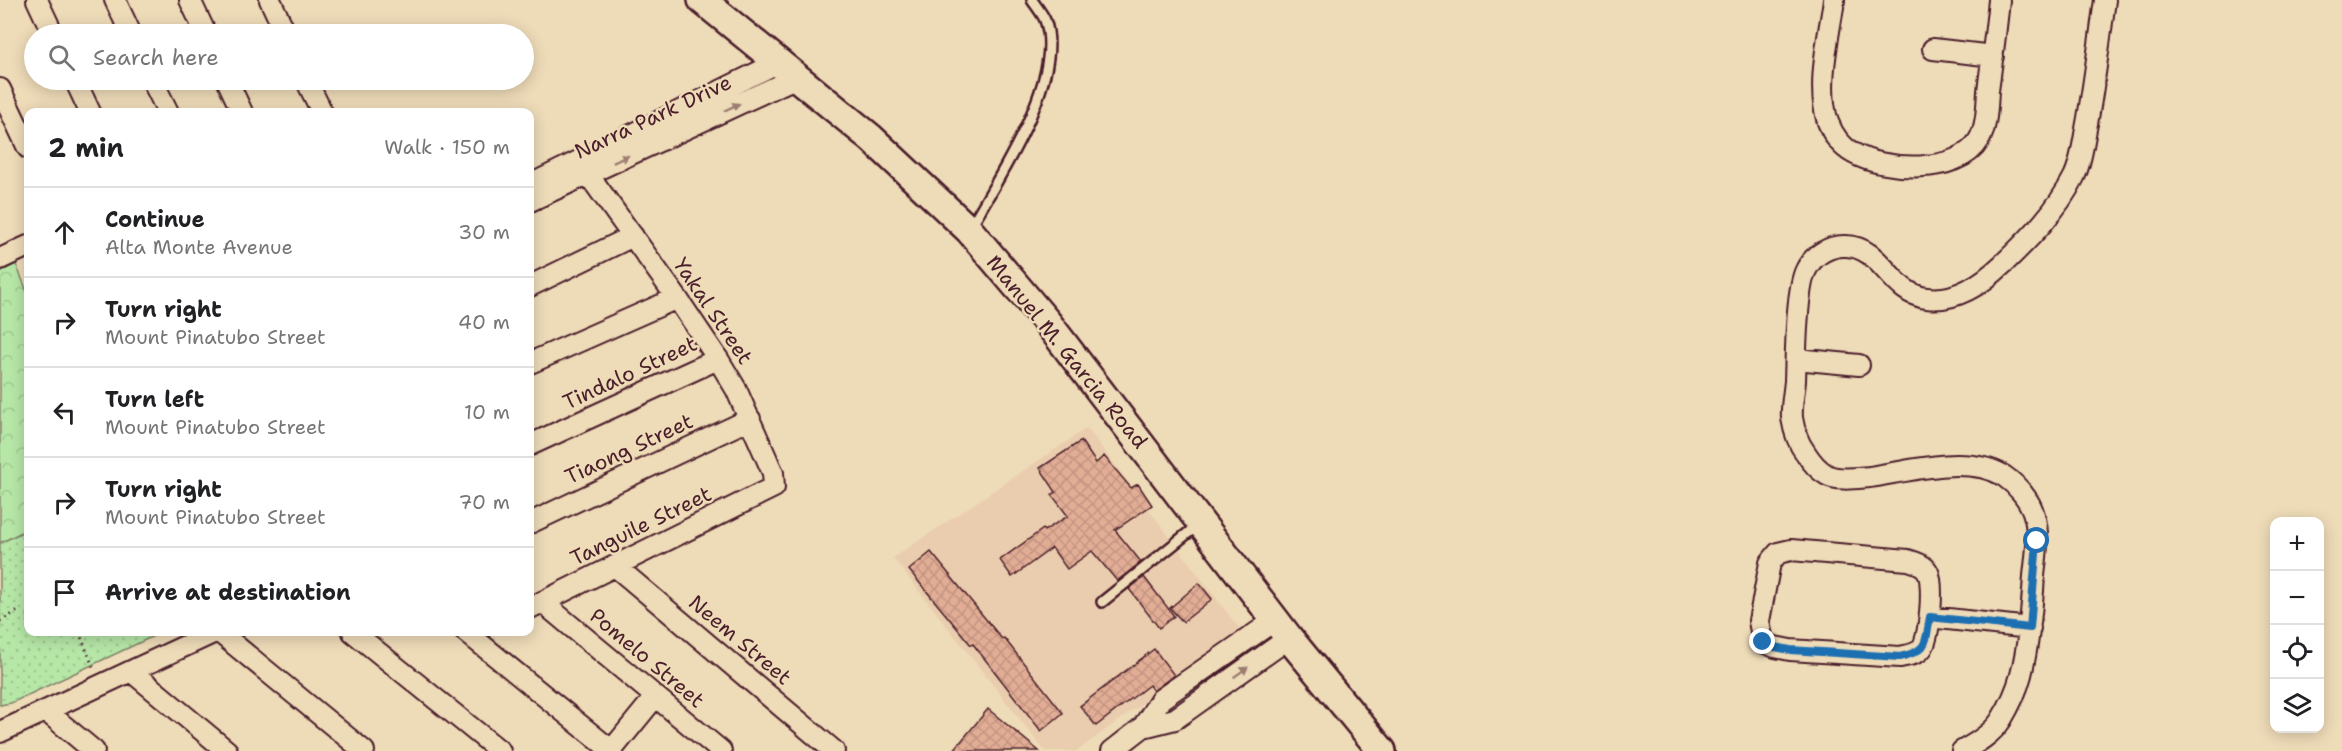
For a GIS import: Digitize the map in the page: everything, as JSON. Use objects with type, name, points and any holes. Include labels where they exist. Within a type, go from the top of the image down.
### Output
[{"type":"main road","name":"Manuel M. Garcia Road","points":[[702,0],[871,138],[969,230],[1047,322],[1282,629],[1382,751]]},
{"type":"street","points":[[37,0],[49,24]]},
{"type":"street","points":[[115,0],[126,24]]},
{"type":"street","points":[[190,0],[201,24]]},
{"type":"street","points":[[270,0],[281,24]]},
{"type":"street","points":[[1834,0],[1823,86],[1824,107],[1835,138],[1851,152],[1867,160],[1893,166],[1925,166],[1947,162],[1968,152],[1979,140],[1985,119],[1999,0]]},
{"type":"street","points":[[1962,751],[1980,742],[1998,724],[2009,707],[2021,678],[2030,628],[2037,541],[2034,514],[2025,495],[2004,476],[1984,468],[1954,465],[1861,478],[1844,478],[1827,475],[1811,460],[1799,444],[1792,417],[1801,294],[1805,270],[1820,252],[1845,245],[1861,249],[1883,266],[1899,286],[1914,296],[1947,298],[1970,289],[1999,268],[2040,228],[2075,175],[2089,116],[2105,0]]},
{"type":"street","points":[[1933,50],[1992,56]]},
{"type":"street","name":"Narra Park Drive","points":[[534,199],[588,174],[788,69]]},
{"type":"street","name":"Narra Park Drive","points":[[534,183],[788,69]]},
{"type":"street","points":[[0,89],[24,140]]},
{"type":"street","points":[[80,90],[88,108]]},
{"type":"street","points":[[157,90],[166,108]]},
{"type":"street","points":[[232,90],[240,108]]},
{"type":"street","points":[[311,90],[320,108]]},
{"type":"street","name":"Yakal Street","points":[[588,174],[677,298],[736,389],[773,473],[774,487]]},
{"type":"street","points":[[534,284],[633,237]]},
{"type":"street","points":[[1,256],[24,247]]},
{"type":"street","points":[[534,361],[677,298]]},
{"type":"street","name":"Tindalo Street","points":[[534,443],[718,359]]},
{"type":"street","points":[[1796,359],[1859,365]]},
{"type":"street","name":"Tiaong Street","points":[[534,521],[750,419]]},
{"type":"street","name":"Tanguile Street","points":[[536,605],[774,487]]},
{"type":"street","points":[[1791,550],[1908,560],[1919,564],[1928,572],[1930,617],[1923,648],[1917,653],[1900,657],[1775,647],[1763,642],[1759,621],[1770,563],[1779,554],[1791,550]]},
{"type":"street","name":"Neem Street","points":[[615,566],[834,751]]},
{"type":"street","name":"Pomelo Street","points":[[536,605],[655,697],[713,748]]},
{"type":"street","points":[[1930,617],[2030,628]]},
{"type":"street","points":[[1112,751],[1143,728],[1175,719],[1282,629]]},
{"type":"street","points":[[0,732],[208,636]]},
{"type":"street","points":[[222,636],[364,751]]},
{"type":"street","points":[[358,636],[500,751]]},
{"type":"street","points":[[477,636],[611,751],[655,697]]},
{"type":"street","points":[[131,671],[227,751]]},
{"type":"street","points":[[46,711],[94,751]]},
{"type":"lane","points":[[969,230],[1019,140],[1045,80],[1049,52],[1045,20],[1032,0]]},
{"type":"lane","points":[[1102,602],[1201,523]]},
{"type":"path","points":[[0,621],[18,611]]},
{"type":"path","points":[[81,636],[101,685]]},
{"type":"shaded area","points":[[1087,428],[1241,631],[1077,751],[1045,751],[893,558]]},
{"type":"green space","points":[[16,264],[24,284],[24,531],[0,543],[0,272]]},
{"type":"green space","points":[[24,531],[24,636],[153,636],[11,703],[0,705],[0,543]]},
{"type":"building","points":[[1081,441],[1096,463],[1104,456],[1131,488],[1138,484],[1152,505],[1115,530],[1141,562],[1117,581],[1092,551],[1067,569],[1052,548],[1012,577],[1000,560],[1043,529],[1044,531],[1068,516],[1052,495],[1056,492],[1040,468]]},
{"type":"building","points":[[931,552],[1002,639],[1004,638],[1063,713],[1041,731],[973,644],[971,645],[909,570]]},
{"type":"building","points":[[1144,577],[1174,616],[1159,628],[1129,589]]},
{"type":"building","points":[[1199,583],[1212,599],[1183,622],[1170,608]]},
{"type":"building","points":[[1154,649],[1174,675],[1153,691],[1149,685],[1096,726],[1080,706]]},
{"type":"building","points":[[988,709],[1039,751],[953,751]]},
{"type":"route","points":[[1763,642],[1790,650],[1900,657],[1917,653],[1923,648],[1930,617],[2030,628],[2037,541]]}]
